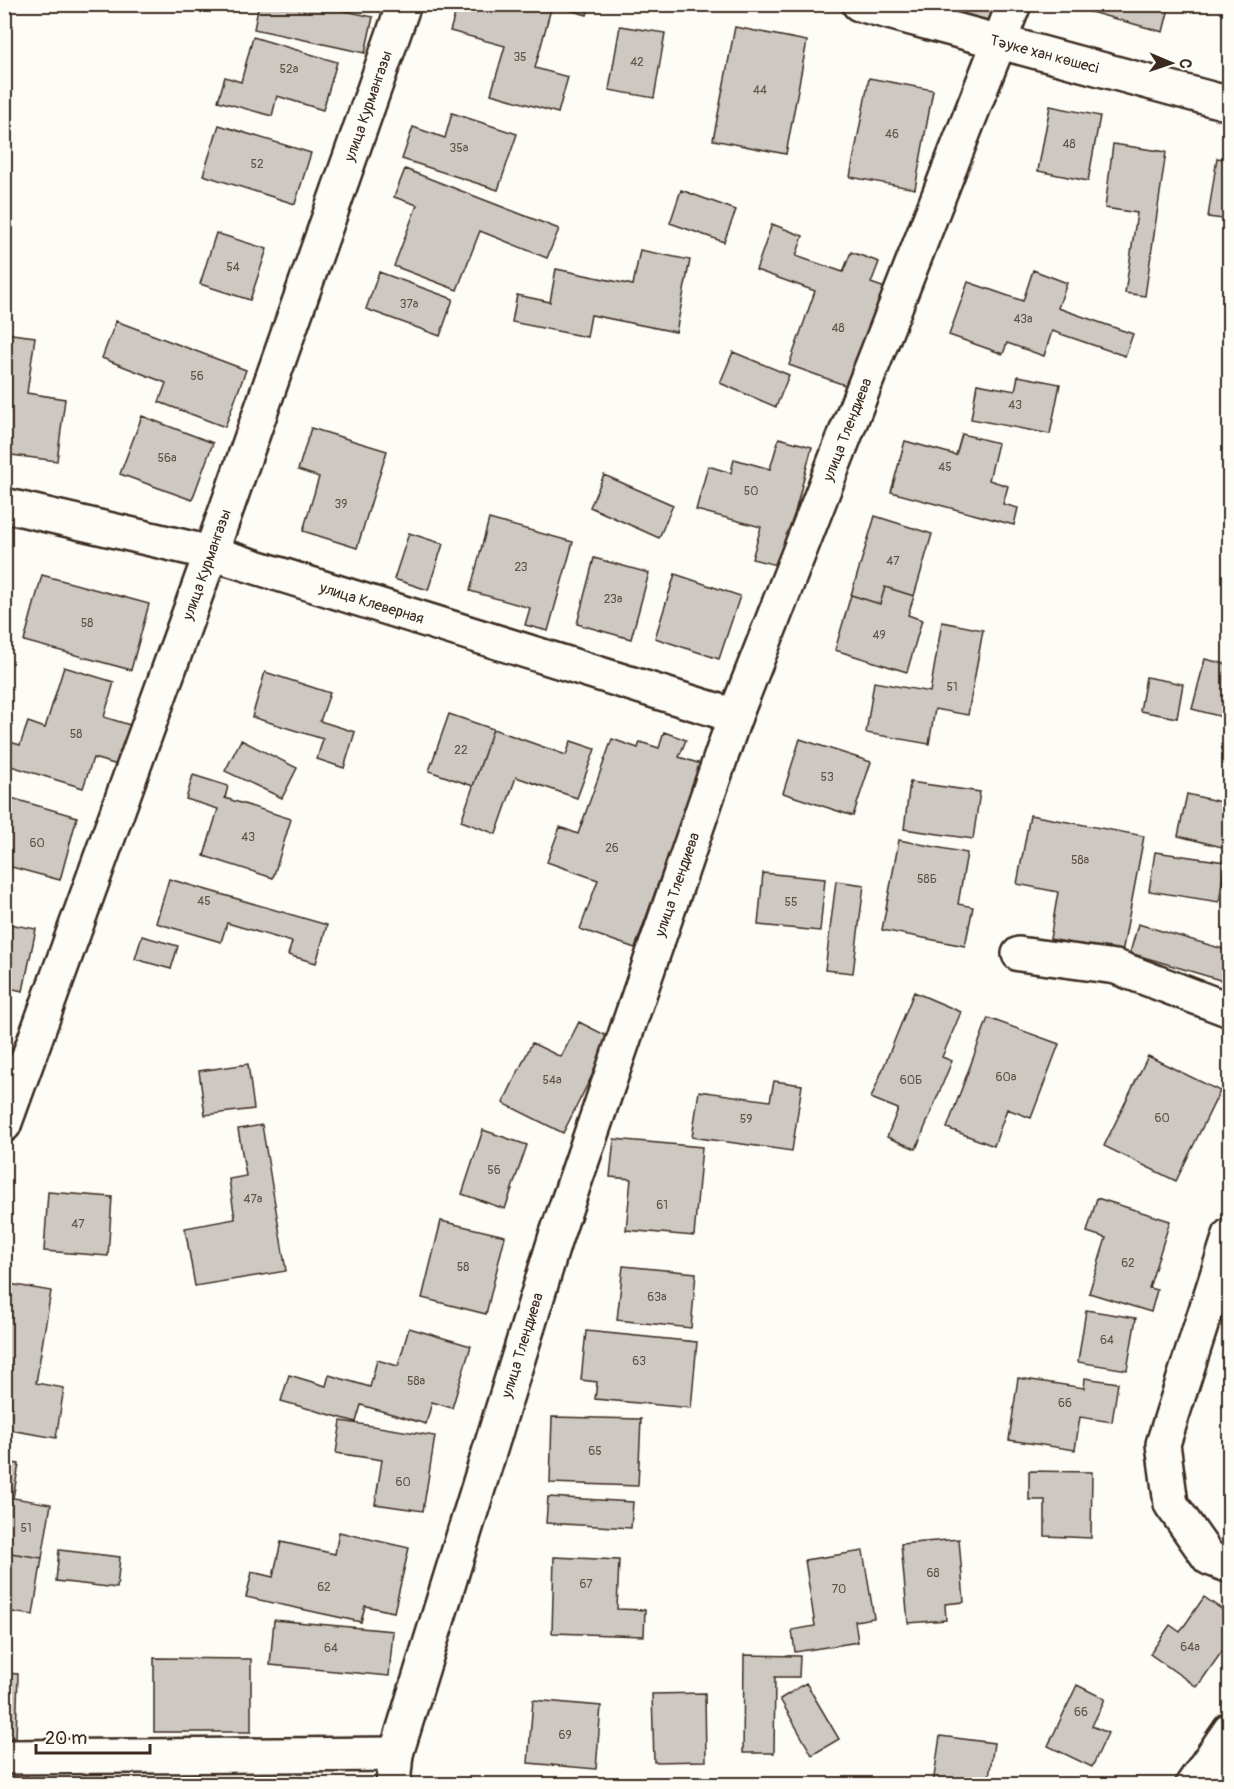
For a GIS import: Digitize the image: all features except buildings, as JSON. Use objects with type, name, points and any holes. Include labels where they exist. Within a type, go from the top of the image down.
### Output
[{"type":"street","name":"улица Курмангазы","points":[[4,1125],[17,1058],[211,553],[404,4]]},
{"type":"street","name":"Тәуке хан көшесі","points":[[859,4],[1230,104]]},
{"type":"street","name":"улица Тлендиева","points":[[395,1769],[555,1239],[735,716],[1014,4]]},
{"type":"street","name":"улица Клеверная","points":[[4,505],[211,553],[735,716]]},
{"type":"street","points":[[1019,954],[1116,967],[1230,1010]]},
{"type":"street","points":[[1230,1235],[1163,1444],[1172,1504],[1209,1558],[1230,1566]]},
{"type":"street","points":[[1193,1785],[1230,1730]]},
{"type":"street","points":[[4,1757],[395,1769]]}]
